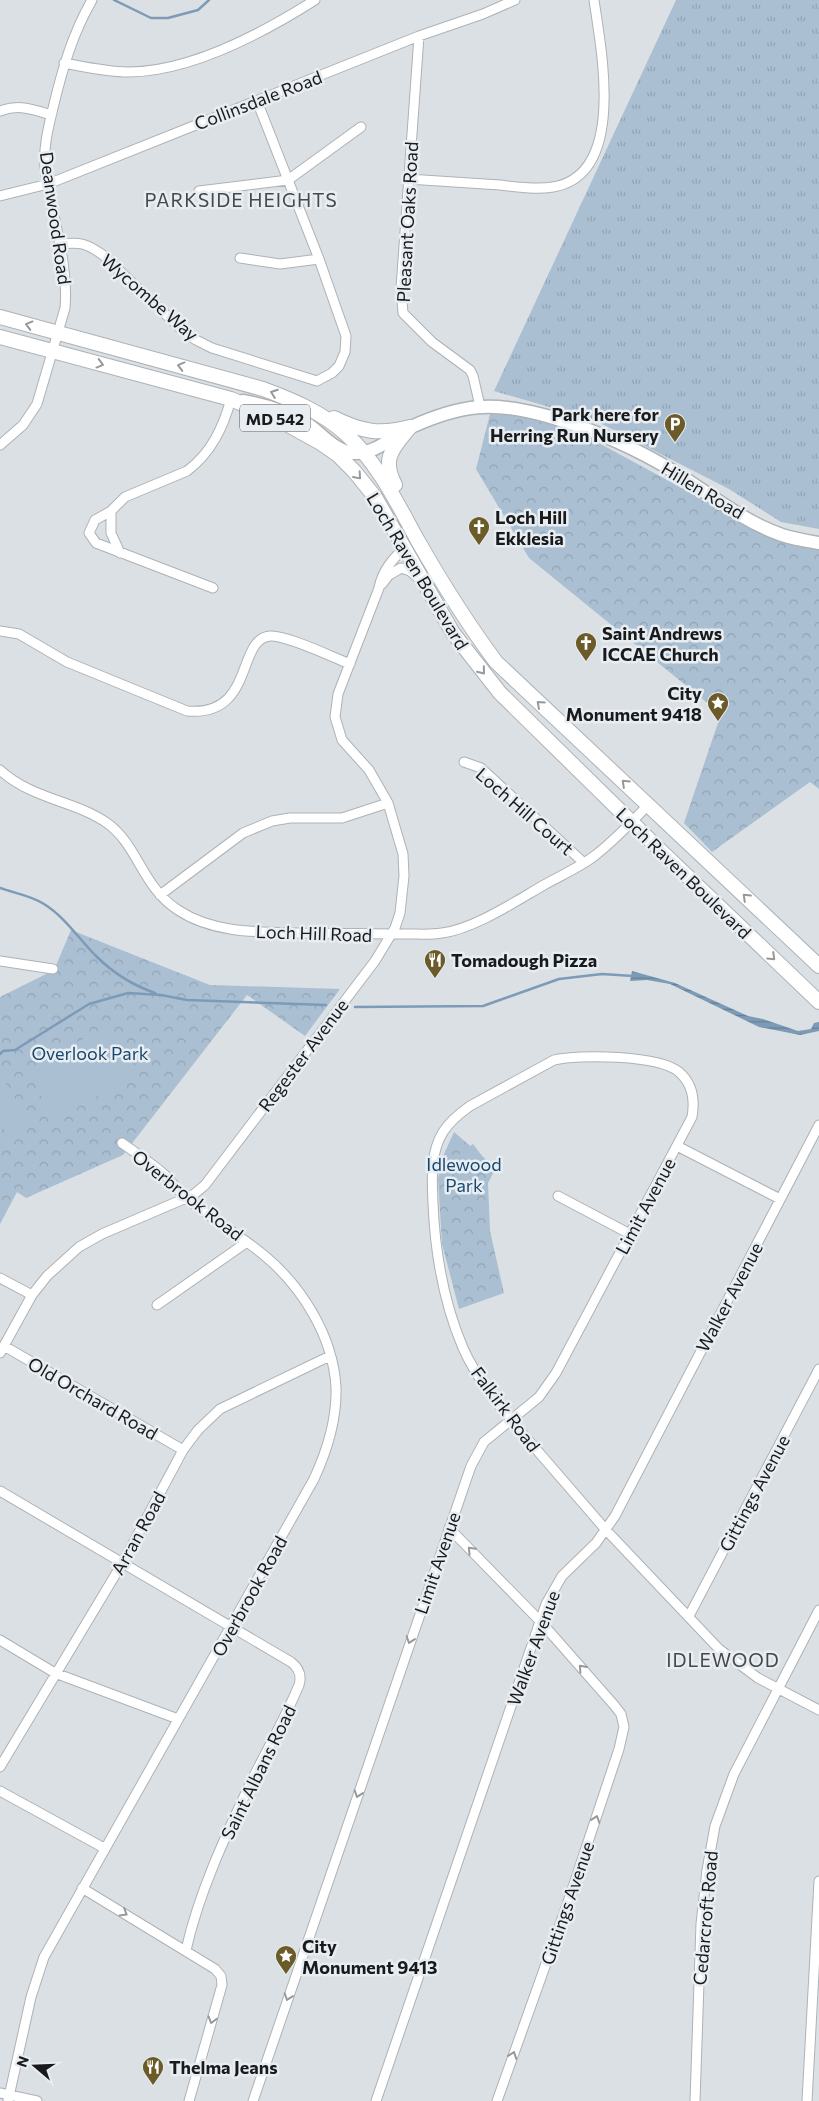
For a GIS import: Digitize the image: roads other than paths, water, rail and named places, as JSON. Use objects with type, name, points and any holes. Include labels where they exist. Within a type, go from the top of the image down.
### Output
[{"type":"main road","name":"Loch Raven Boulevard","points":[[0,318],[242,383],[300,404],[336,425],[363,452],[380,474],[468,625],[496,662],[819,966]]},
{"type":"main road","name":"Loch Raven Boulevard","points":[[0,337],[230,399],[281,421],[319,442],[338,456],[354,471],[375,497],[453,633],[500,693],[660,851],[819,1002]]},
{"type":"main road","points":[[300,404],[369,432],[384,433],[410,427]]},
{"type":"main road","points":[[410,427],[389,455],[388,463],[390,475],[409,510],[416,537]]},
{"type":"main road","points":[[405,547],[417,556],[452,618],[468,625]]},
{"type":"main road","points":[[589,781],[592,765],[602,762]]},
{"type":"street","name":"Deanwood Road","points":[[0,445],[24,424],[34,411],[59,333],[66,296],[60,244],[45,167],[45,146],[64,63],[75,34],[92,0]]},
{"type":"street","points":[[64,63],[112,71],[162,69],[185,63],[219,50],[283,20],[315,0]]},
{"type":"street","name":"Collinsdale Road","points":[[0,196],[48,184],[420,36],[516,0]]},
{"type":"street","points":[[408,179],[529,188],[553,187],[571,180],[581,172],[590,160],[599,140],[603,125],[605,100],[605,74],[594,0]]},
{"type":"street","name":"Pleasant Oaks Road","points":[[420,36],[401,288],[403,313],[432,342],[470,370],[474,376],[480,406]]},
{"type":"street","name":"Wycombe Way","points":[[60,244],[79,243],[90,246],[104,255],[181,329],[196,340],[212,348],[317,381],[332,373],[344,357],[346,336],[319,260],[256,101]]},
{"type":"street","points":[[0,111],[18,106],[51,115]]},
{"type":"street","points":[[199,191],[288,180],[361,128]]},
{"type":"street","points":[[240,258],[280,264],[319,260]]},
{"type":"street","points":[[213,588],[96,543],[89,533],[92,524],[111,511],[125,497],[187,471],[196,464],[216,439],[224,422],[230,399],[268,405],[304,422],[342,450],[353,453],[363,452]]},
{"type":"street","name":"Hillen Road","points":[[363,452],[384,445],[410,427],[466,408],[499,406],[544,415],[606,437],[677,473],[716,500],[782,535],[819,543]]},
{"type":"street","points":[[111,511],[111,534],[120,553]]},
{"type":"street","name":"Regester Avenue","points":[[2,1349],[32,1295],[47,1276],[79,1247],[102,1234],[193,1195],[199,1190],[375,961],[395,928],[400,913],[404,876],[403,854],[388,803],[380,786],[342,740],[337,729],[336,706],[379,588],[383,571],[405,547]]},
{"type":"street","name":"Regester Avenue","points":[[379,588],[388,575],[401,568],[410,571],[426,586]]},
{"type":"street","points":[[0,631],[19,634],[67,662],[180,709],[194,712],[214,708],[231,696],[239,684],[252,651],[258,641],[266,637],[271,636],[287,640],[350,664]]},
{"type":"street","name":"Loch Hill Court","points":[[464,762],[481,768],[584,863]]},
{"type":"street","name":"Loch Hill Road","points":[[0,770],[23,787],[94,815],[110,825],[122,837],[143,874],[160,895],[190,917],[231,929],[390,935],[443,933],[489,915],[584,863],[648,805]]},
{"type":"street","points":[[160,895],[243,833],[272,820],[342,818],[388,803]]},
{"type":"street","points":[[0,961],[53,969]]},
{"type":"street","name":"Falkirk Road","points":[[680,1072],[668,1066],[629,1059],[603,1056],[562,1058],[545,1064],[470,1106],[458,1115],[443,1132],[436,1148],[431,1174],[436,1257],[442,1286],[452,1320],[464,1349],[493,1397],[606,1530],[729,1658],[777,1689],[819,1710]]},
{"type":"street","name":"Limit Avenue","points":[[253,2101],[471,1466],[484,1442],[538,1398],[556,1373],[677,1146],[692,1117],[694,1108],[691,1089],[680,1072]]},
{"type":"street","name":"Walker Avenue","points":[[376,2101],[550,1598],[562,1576],[591,1549],[606,1530],[620,1507],[819,1125]]},
{"type":"street","name":"Overbrook Road","points":[[5,2096],[31,1997],[48,1947],[304,1499],[325,1456],[331,1429],[336,1389],[330,1356],[316,1322],[296,1288],[272,1262],[185,1197],[166,1176],[122,1143]]},
{"type":"street","points":[[677,1146],[780,1199]]},
{"type":"street","points":[[558,1196],[630,1234]]},
{"type":"street","points":[[157,1305],[247,1242]]},
{"type":"street","points":[[0,1278],[32,1295]]},
{"type":"street","name":"Old Orchard Road","points":[[2,1349],[183,1450]]},
{"type":"street","name":"Arran Road","points":[[0,1767],[123,1562],[183,1450],[210,1417],[220,1409],[330,1356]]},
{"type":"street","name":"Gittings Avenue","points":[[689,1616],[819,1369]]},
{"type":"street","name":"Saint Albans Road","points":[[0,1491],[232,1626],[296,1665],[300,1672],[301,1681],[250,1784],[199,1900],[186,1950]]},
{"type":"street","name":"Gittings Avenue","points":[[449,1528],[541,1622],[614,1705],[621,1714],[624,1727],[619,1749],[568,1902],[497,2101]]},
{"type":"street","name":"Cedarcroft Road","points":[[695,2101],[701,1924],[712,1840],[725,1794],[819,1610]]},
{"type":"street","points":[[0,1640],[55,1673],[178,1720]]},
{"type":"street","points":[[0,1791],[104,1848]]},
{"type":"street","points":[[808,2101],[819,1881]]},
{"type":"street","points":[[82,1888],[218,1971],[222,1982],[189,2101]]},
{"type":"street","points":[[5,2096],[37,2101]]},
{"type":"waterway","points":[[114,0],[151,18],[168,18],[198,10],[209,0]]},
{"type":"waterway","points":[[0,888],[39,901],[52,909],[109,968],[123,978],[155,993]]},
{"type":"waterway","points":[[355,1007],[483,1006],[559,979],[602,974],[633,976]]},
{"type":"waterway","points":[[0,1054],[3,1051],[15,1050],[89,1004],[128,993],[161,995],[187,1000],[326,1005]]},
{"type":"place","name":"Park here for Herring Run Nursery","points":[[675,443]]},
{"type":"place","name":"Loch Hill Ekklesia","points":[[479,546]]},
{"type":"place","name":"Saint Andrews ICCAE Church","points":[[586,662]]},
{"type":"place","name":"City Monument 9418","points":[[718,722]]},
{"type":"place","name":"Tomadough Pizza","points":[[435,979]]},
{"type":"place","name":"City Monument 9413","points":[[286,1975]]},
{"type":"place","name":"Thelma Jeans","points":[[153,2086]]},
{"type":"district","name":"PARKSIDE HEIGHTS","points":[[241,199]]},
{"type":"district","name":"IDLEWOOD","points":[[723,1659]]},
{"type":"park label","name":"Overlook Park","points":[[90,1053]]},
{"type":"park label","name":"Idlewood Park","points":[[464,1174]]}]
